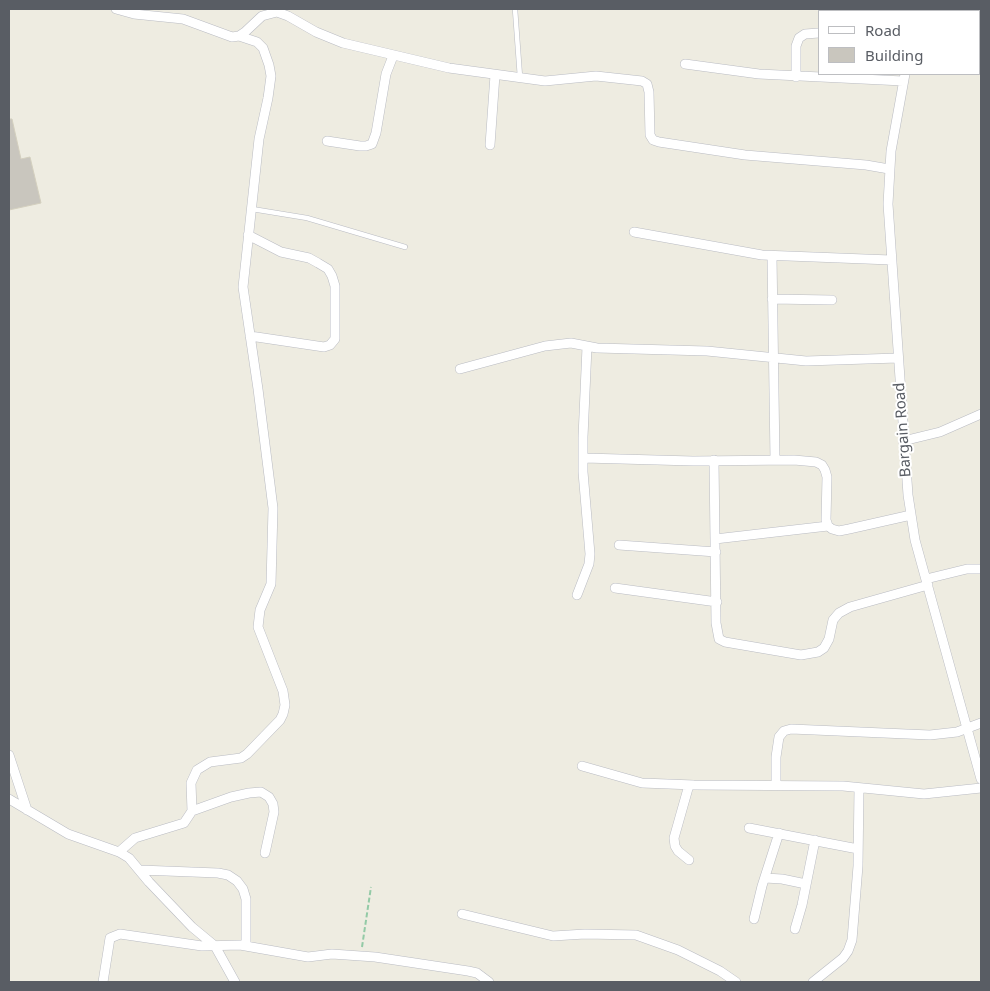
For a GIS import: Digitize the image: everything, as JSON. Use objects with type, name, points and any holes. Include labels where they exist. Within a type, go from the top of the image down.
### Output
[{"type":"street","points":[[116,9],[134,14],[184,19],[232,37],[239,36],[257,42],[263,48],[269,65],[268,98],[261,128],[243,287],[272,496],[271,584],[260,610],[258,627],[283,691],[285,705],[280,720],[248,754],[241,758],[210,762],[197,770],[191,783],[192,811],[184,823],[135,838],[119,852]]},
{"type":"street","points":[[239,36],[262,16],[276,12],[343,43],[449,68],[520,78],[558,81],[596,76],[642,81],[647,84],[649,92],[650,135],[653,140],[745,155],[866,165],[889,169]]},
{"type":"street","points":[[796,77],[796,46],[799,38],[805,34],[818,33]]},
{"type":"street","points":[[327,141],[360,146],[372,144],[376,134],[386,74],[393,56]]},
{"type":"street","points":[[685,64],[796,77],[904,77]]},
{"type":"street","points":[[490,145],[495,75]]},
{"type":"street","name":"Bargain Road","points":[[904,77],[889,169],[888,204],[903,441],[911,515],[915,540],[981,779]]},
{"type":"street","points":[[634,232],[745,253],[772,256],[891,260]]},
{"type":"street","points":[[248,235],[281,252],[309,258],[318,263],[328,269],[335,286],[335,339],[330,345],[324,347],[250,336]]},
{"type":"street","points":[[772,256],[775,460]]},
{"type":"street","points":[[772,299],[832,300]]},
{"type":"street","points":[[460,369],[545,346],[571,343],[587,347],[707,351],[816,362],[898,358]]},
{"type":"street","points":[[577,595],[589,564],[590,554],[583,437],[587,347]]},
{"type":"street","points":[[903,441],[940,432],[981,414]]},
{"type":"street","points":[[584,458],[775,460],[806,461],[822,465],[827,477],[826,510],[828,526]]},
{"type":"street","points":[[714,460],[716,623],[719,639],[725,642],[809,655],[824,648],[829,639],[833,620],[839,613],[850,607],[967,569],[981,570]]},
{"type":"street","points":[[715,539],[828,526],[839,531],[911,515]]},
{"type":"street","points":[[619,545],[716,552]]},
{"type":"street","points":[[615,588],[716,602]]},
{"type":"street","points":[[776,786],[776,756],[779,737],[791,729],[930,735],[957,732],[981,723]]},
{"type":"street","points":[[9,755],[27,810]]},
{"type":"street","points":[[582,766],[642,783],[859,788],[924,794],[981,788]]},
{"type":"street","points":[[689,785],[674,838],[678,851],[689,860]]},
{"type":"street","points":[[813,982],[843,958],[852,940],[858,849],[859,788]]},
{"type":"street","points":[[192,811],[231,797],[261,792],[273,804],[274,812],[265,852]]},
{"type":"street","points":[[9,798],[73,836],[119,852],[129,858],[192,927],[215,946],[235,982]]},
{"type":"street","points":[[749,828],[858,849]]},
{"type":"street","points":[[754,919],[779,833]]},
{"type":"street","points":[[795,929],[815,840]]},
{"type":"street","points":[[140,870],[218,873],[228,875],[237,881],[246,899],[246,946]]},
{"type":"street","points":[[765,878],[806,884]]},
{"type":"street","points":[[462,914],[553,936],[636,935],[678,950],[720,971],[736,982]]},
{"type":"street","points":[[103,982],[108,943],[110,938],[120,934],[185,945],[215,946],[229,944],[246,946],[308,957],[332,954],[361,955],[468,971],[477,973],[489,982]]},
{"type":"lane","points":[[515,9],[520,78]]},
{"type":"lane","points":[[251,209],[307,218],[405,247]]},
{"type":"path","points":[[361,955],[371,887]]},
{"type":"building","points":[[9,119],[12,119],[21,159],[30,157],[41,203],[9,210]]}]
